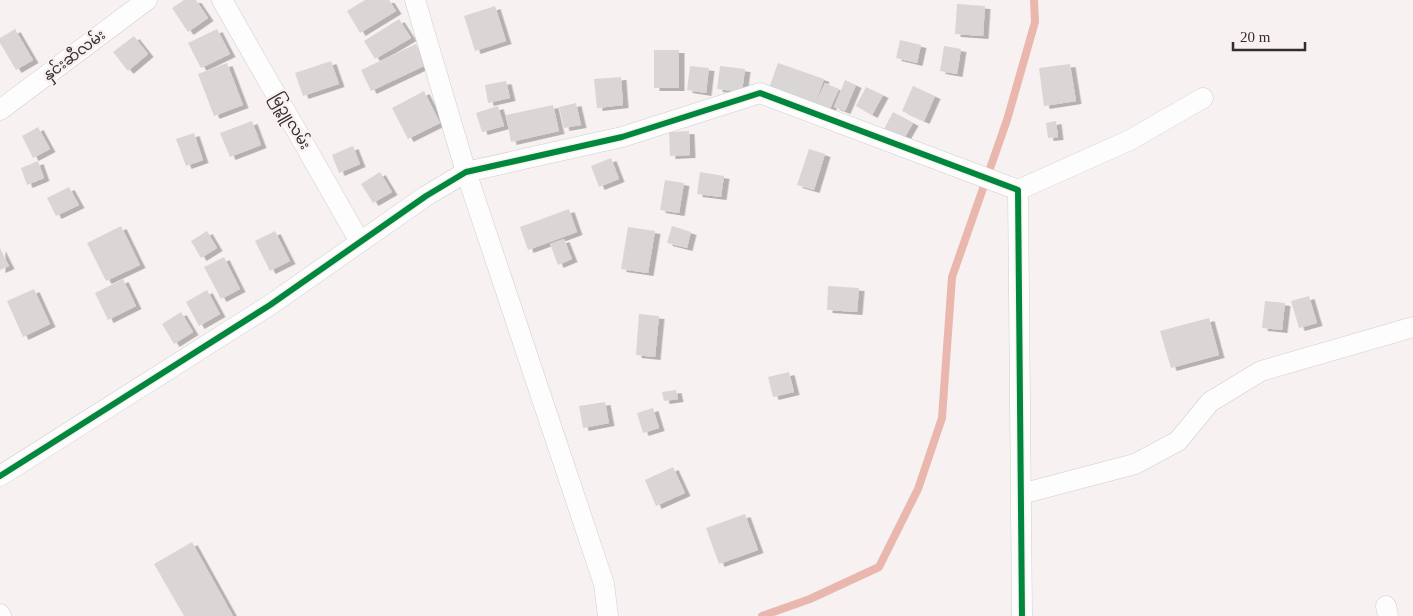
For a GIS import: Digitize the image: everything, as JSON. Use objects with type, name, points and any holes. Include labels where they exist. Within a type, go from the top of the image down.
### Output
[{"type":"street","name":"နှင်းဆီလမ်း","points":[[0,110],[147,0]]},
{"type":"street","name":"မြဉ္ဇူလမ်း","points":[[222,0],[360,242]]},
{"type":"street","points":[[415,0],[466,172],[604,584],[608,616]]},
{"type":"street","points":[[0,476],[270,304],[426,196],[466,172],[622,137],[760,92],[1009,187],[1130,140],[1203,98]]},
{"type":"street","points":[[1009,187],[1020,494],[1022,616]]},
{"type":"street","points":[[1020,494],[1135,464],[1178,441],[1210,402],[1261,371],[1413,327]]},
{"type":"building","points":[[184,0],[196,0],[208,18],[188,32],[172,8]]},
{"type":"building","points":[[365,0],[389,0],[396,11],[360,33],[347,11]]},
{"type":"building","points":[[957,4],[985,6],[983,36],[955,34]]},
{"type":"building","points":[[495,6],[506,41],[475,51],[464,16]]},
{"type":"building","points":[[399,19],[411,38],[375,59],[364,41]]},
{"type":"building","points":[[15,29],[33,60],[16,70],[0,43],[0,38]]},
{"type":"building","points":[[217,29],[230,54],[201,68],[188,43]]},
{"type":"building","points":[[134,36],[148,54],[128,71],[113,52]]},
{"type":"building","points":[[900,40],[921,45],[917,63],[896,58]]},
{"type":"building","points":[[416,44],[426,65],[371,91],[361,70]]},
{"type":"building","points":[[944,46],[961,49],[957,74],[940,71]]},
{"type":"building","points":[[654,50],[679,50],[679,88],[654,88]]},
{"type":"building","points":[[331,61],[339,84],[303,96],[295,73]]},
{"type":"building","points":[[227,63],[243,105],[214,116],[198,74]]},
{"type":"building","points":[[778,63],[824,79],[815,104],[825,83],[839,89],[828,113],[768,91]]},
{"type":"building","points":[[1070,64],[1076,101],[1044,106],[1039,68]]},
{"type":"building","points":[[690,66],[709,68],[706,93],[687,90]]},
{"type":"building","points":[[720,66],[745,69],[742,92],[717,89]]},
{"type":"building","points":[[621,77],[623,105],[597,108],[594,79]]},
{"type":"building","points":[[845,80],[856,85],[845,111],[834,107]]},
{"type":"building","points":[[506,81],[510,98],[488,103],[485,85]]},
{"type":"building","points":[[913,86],[935,96],[924,121],[902,111]]},
{"type":"building","points":[[866,87],[883,95],[872,115],[856,106]]},
{"type":"building","points":[[424,91],[440,123],[408,139],[392,108]]},
{"type":"building","points":[[576,103],[581,125],[564,128],[559,107]]},
{"type":"building","points":[[553,105],[559,131],[511,142],[506,115]]},
{"type":"building","points":[[498,106],[504,126],[482,132],[476,113]]},
{"type":"building","points":[[893,112],[913,123],[902,142],[883,131]]},
{"type":"building","points":[[252,121],[261,145],[230,157],[220,133]]},
{"type":"building","points":[[1056,121],[1058,137],[1048,138],[1046,123]]},
{"type":"building","points":[[38,127],[50,149],[33,158],[22,136]]},
{"type":"building","points":[[689,131],[690,155],[670,156],[669,132]]},
{"type":"building","points":[[194,133],[203,160],[186,166],[176,139]]},
{"type":"building","points":[[353,146],[360,164],[339,173],[332,155]]},
{"type":"building","points":[[809,149],[825,154],[814,190],[797,185]]},
{"type":"building","points":[[611,158],[619,179],[599,187],[591,166]]},
{"type":"building","points":[[38,161],[44,178],[27,185],[21,168]]},
{"type":"building","points":[[380,172],[392,192],[373,203],[361,184]]},
{"type":"building","points":[[700,172],[724,176],[721,197],[697,194]]},
{"type":"building","points":[[665,180],[684,183],[679,213],[660,210]]},
{"type":"building","points":[[69,187],[79,205],[56,216],[47,198]]},
{"type":"building","points":[[569,209],[577,232],[528,250],[520,227]]},
{"type":"building","points":[[121,226],[140,265],[106,281],[87,243]]},
{"type":"building","points":[[672,226],[691,232],[687,248],[667,243]]},
{"type":"building","points":[[628,227],[655,231],[648,273],[621,269]]},
{"type":"building","points":[[207,231],[217,248],[201,258],[191,241]]},
{"type":"building","points":[[275,231],[290,261],[270,271],[255,241]]},
{"type":"building","points":[[564,239],[572,259],[558,265],[550,244]]},
{"type":"building","points":[[0,248],[9,266],[0,270]]},
{"type":"building","points":[[224,257],[240,289],[221,299],[204,267]]},
{"type":"building","points":[[123,279],[136,306],[108,320],[95,293]]},
{"type":"building","points":[[828,286],[859,288],[857,312],[827,310]]},
{"type":"building","points":[[34,289],[50,324],[23,337],[7,301]]},
{"type":"building","points":[[207,290],[220,314],[199,326],[186,302]]},
{"type":"building","points":[[1309,296],[1317,323],[1299,328],[1291,301]]},
{"type":"building","points":[[1265,301],[1285,303],[1282,330],[1262,328]]},
{"type":"building","points":[[181,312],[193,332],[174,344],[162,324]]},
{"type":"building","points":[[639,314],[659,316],[655,357],[636,355]]},
{"type":"building","points":[[1209,318],[1219,355],[1171,368],[1160,331]]},
{"type":"building","points":[[789,372],[794,392],[773,397],[768,377]]},
{"type":"building","points":[[676,390],[678,399],[664,401],[662,392]]},
{"type":"building","points":[[605,402],[609,423],[583,428],[579,406]]},
{"type":"building","points":[[653,408],[659,428],[643,433],[637,413]]},
{"type":"building","points":[[673,467],[685,493],[656,506],[645,480]]},
{"type":"building","points":[[745,514],[758,550],[719,564],[706,528]]},
{"type":"building","points":[[192,542],[233,616],[184,616],[154,564]]},
{"type":"waterway","points":[[762,616],[810,599],[879,567],[918,489],[942,418],[952,277],[1007,120],[1035,22],[1034,0]]},
{"type":"cycle path","points":[[0,476],[270,305],[426,196],[466,172],[622,137],[760,93],[1018,190],[1022,616]]}]
